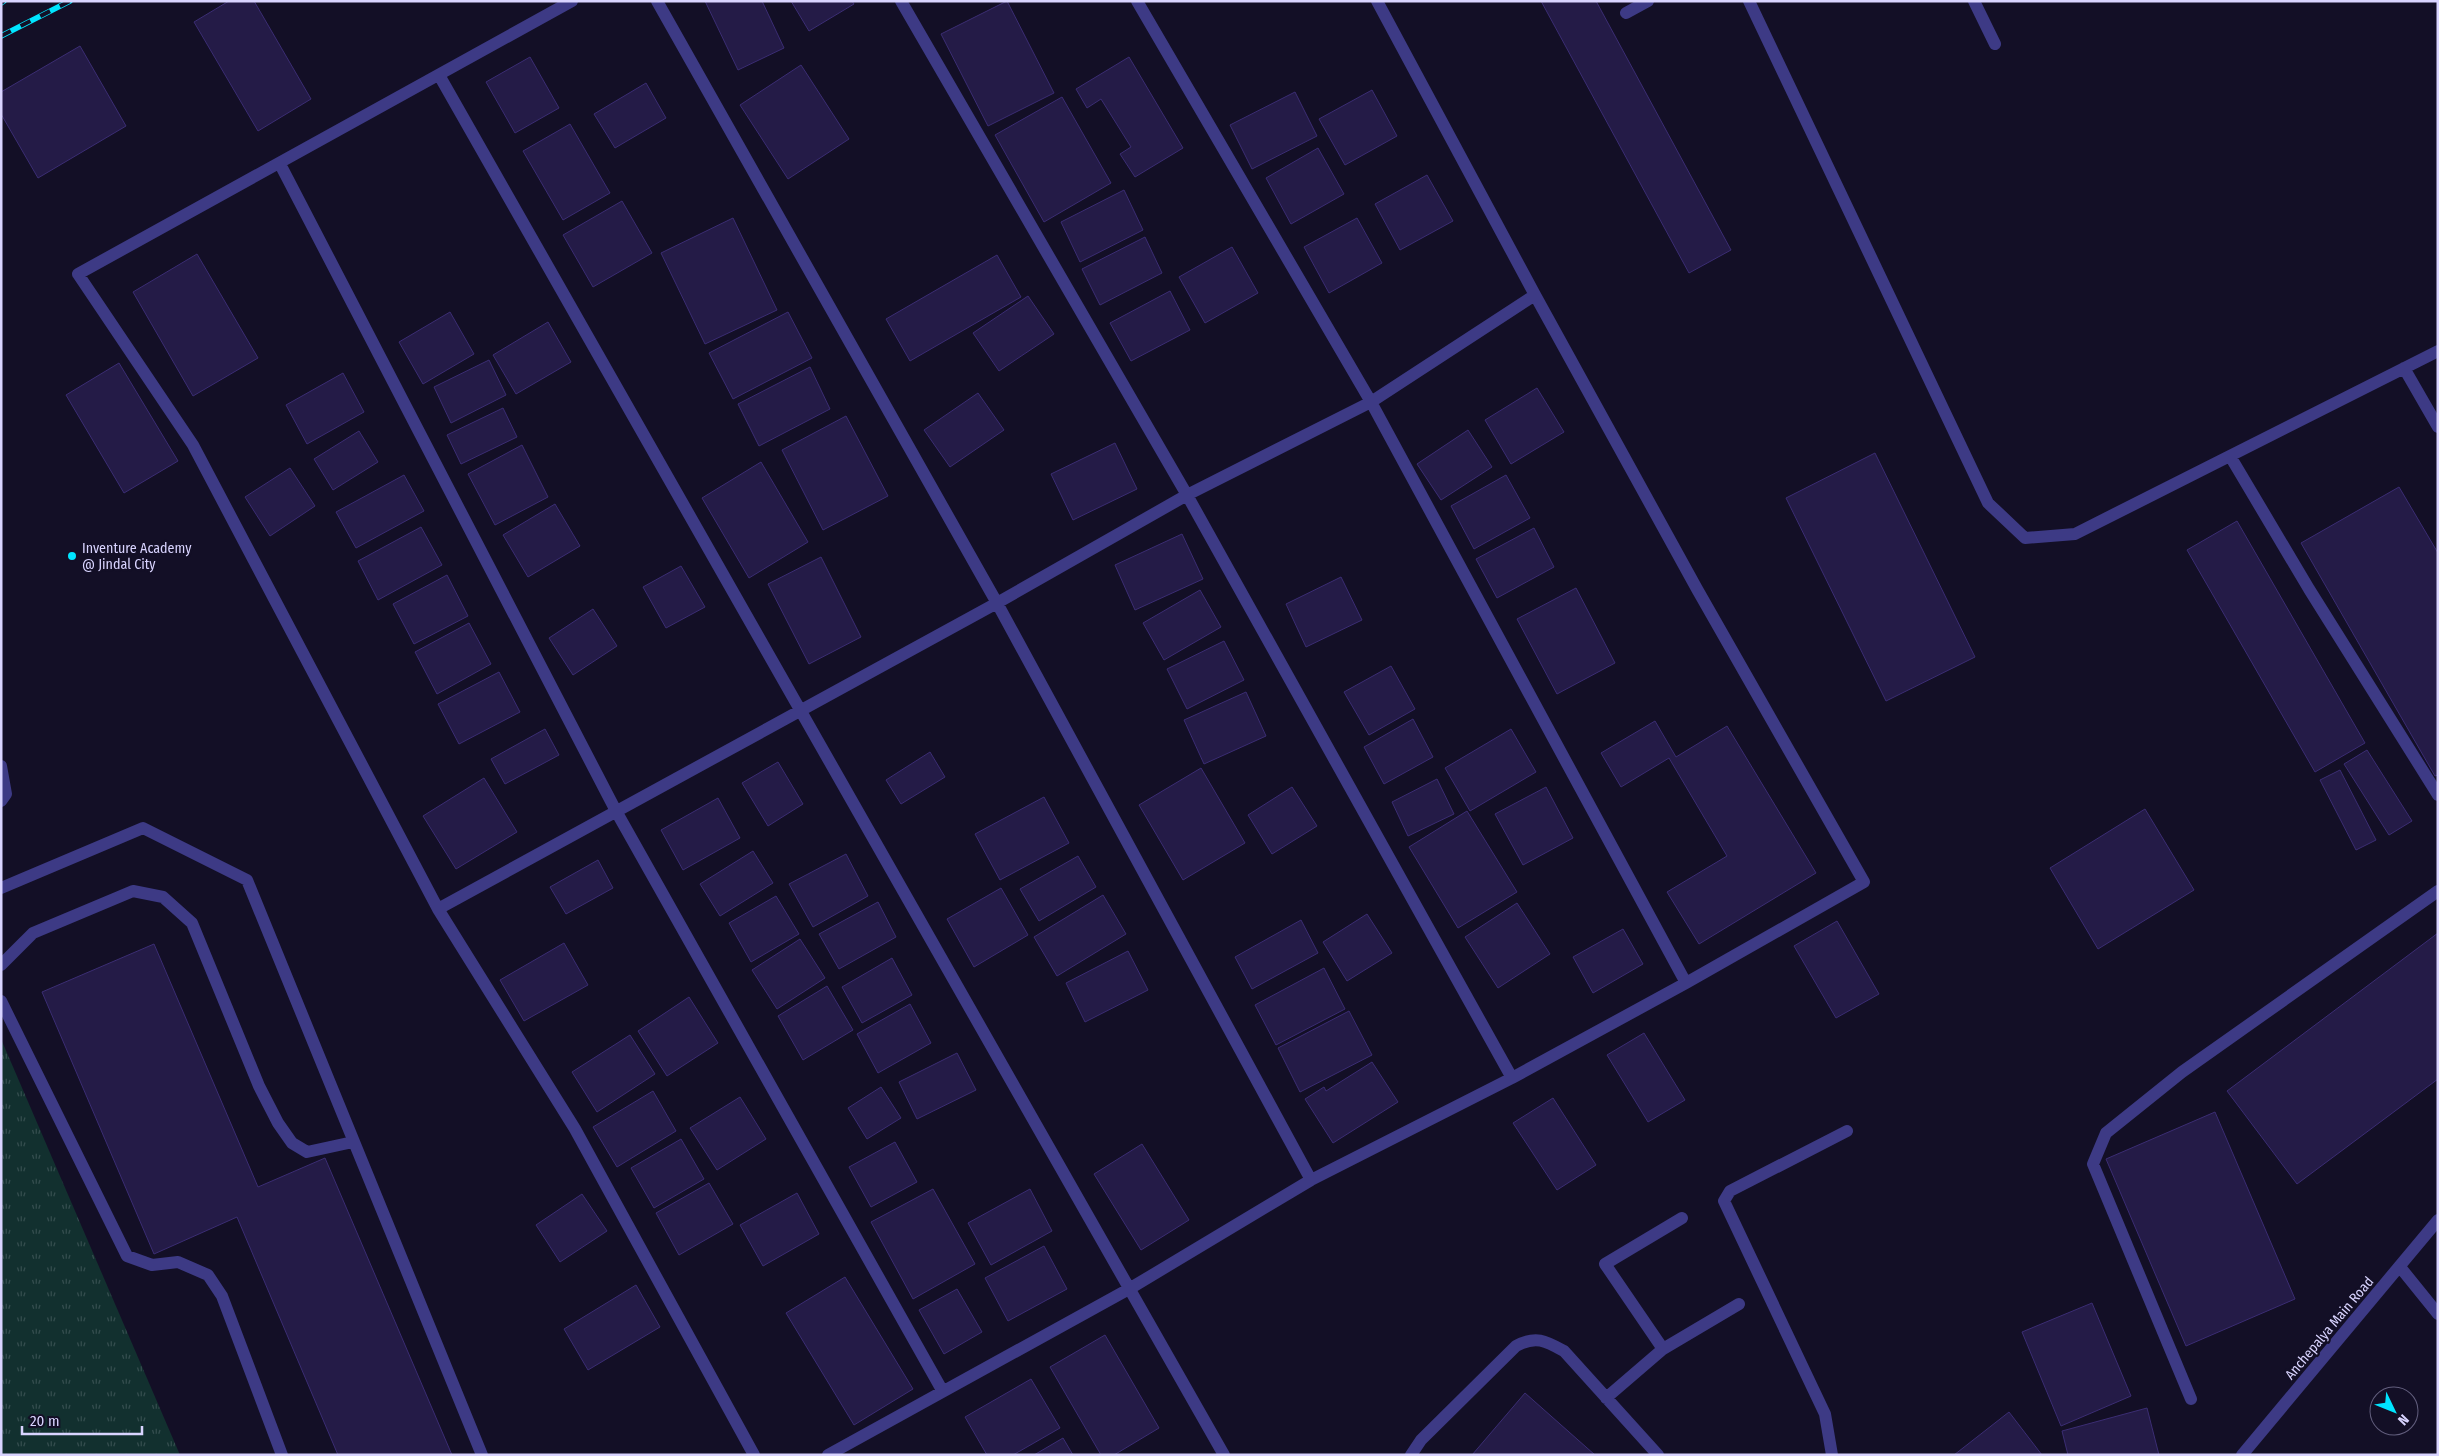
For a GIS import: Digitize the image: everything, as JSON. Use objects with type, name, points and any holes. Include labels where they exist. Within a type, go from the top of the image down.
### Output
[{"type":"street","points":[[572,1],[78,274],[193,446],[438,909],[575,1128],[754,1455]]},
{"type":"street","points":[[657,1],[997,603],[1310,1180]]},
{"type":"street","points":[[901,1],[1187,494],[1512,1078]]},
{"type":"street","points":[[1137,1],[1371,402],[1686,983]]},
{"type":"street","points":[[828,1455],[942,1390],[1129,1289],[1310,1180],[1512,1078],[1686,983],[1864,882],[1697,589],[1534,295],[1377,1]]},
{"type":"street","points":[[1626,13],[1648,1]]},
{"type":"street","points":[[1749,1],[1988,503],[2026,538],[2075,534],[2438,351]]},
{"type":"street","points":[[1974,1],[1995,44]]},
{"type":"street","points":[[439,75],[1224,1455]]},
{"type":"street","points":[[280,164],[616,811],[942,1390]]},
{"type":"street","points":[[438,909],[997,603],[1187,494],[1371,402],[1534,295]]},
{"type":"street","points":[[2404,368],[2438,427]]},
{"type":"street","points":[[2230,456],[2309,589],[2438,795]]},
{"type":"street","points":[[1,766],[6,794],[1,801]]},
{"type":"street","points":[[1,888],[143,828],[247,880],[352,1142],[482,1455]]},
{"type":"street","points":[[1,965],[33,933],[133,891],[163,897],[192,923],[259,1086],[278,1123],[292,1142],[307,1152],[352,1142]]},
{"type":"street","points":[[2191,1399],[2093,1164],[2106,1132],[2182,1072],[2438,892]]},
{"type":"street","points":[[1,1001],[127,1256],[152,1265],[178,1262],[208,1275],[222,1296],[282,1455]]},
{"type":"street","points":[[1832,1455],[1825,1414],[1724,1201],[1730,1191],[1847,1131]]},
{"type":"street","points":[[1663,1349],[1606,1264],[1682,1218]]},
{"type":"street","name":"Anchepalya Main Road","points":[[2242,1455],[2438,1220]]},
{"type":"street","points":[[2400,1267],[2438,1314]]},
{"type":"street","points":[[1606,1398],[1663,1349],[1739,1304]]},
{"type":"street","points":[[1411,1455],[1421,1440],[1516,1346],[1529,1339],[1548,1343],[1564,1351],[1658,1455]]},
{"type":"green space","points":[[1,1039],[180,1455],[1,1455]]},
{"type":"building","points":[[229,1],[254,1],[311,99],[258,131],[194,22]]},
{"type":"building","points":[[705,1],[762,1],[784,48],[738,70]]},
{"type":"building","points":[[791,1],[852,1],[854,4],[809,31]]},
{"type":"building","points":[[1007,1],[1054,93],[988,126],[941,34]]},
{"type":"building","points":[[1541,1],[1596,1],[1731,250],[1689,273]]},
{"type":"building","points":[[80,46],[126,126],[38,178],[1,114],[1,92]]},
{"type":"building","points":[[530,57],[559,108],[515,133],[486,82]]},
{"type":"building","points":[[1129,57],[1183,148],[1135,177],[1120,154],[1131,147],[1101,99],[1087,108],[1076,89]]},
{"type":"building","points":[[801,65],[849,139],[788,179],[740,105]]},
{"type":"building","points":[[646,83],[666,118],[615,148],[594,114]]},
{"type":"building","points":[[1372,90],[1397,136],[1345,165],[1319,119]]},
{"type":"building","points":[[1295,92],[1317,136],[1252,169],[1230,125]]},
{"type":"building","points":[[1062,97],[1111,183],[1044,222],[995,135]]},
{"type":"building","points":[[570,124],[610,193],[563,220],[523,151]]},
{"type":"building","points":[[1318,148],[1344,194],[1291,224],[1266,178]]},
{"type":"building","points":[[1427,175],[1453,221],[1400,250],[1375,204]]},
{"type":"building","points":[[1124,190],[1143,230],[1080,262],[1061,222]]},
{"type":"building","points":[[622,201],[652,253],[593,287],[563,235]]},
{"type":"building","points":[[733,218],[777,310],[705,344],[661,253]]},
{"type":"building","points":[[1357,218],[1382,263],[1329,293],[1304,247]]},
{"type":"building","points":[[1145,237],[1162,273],[1100,305],[1082,269]]},
{"type":"building","points":[[1232,247],[1258,293],[1205,323],[1179,277]]},
{"type":"building","points":[[197,254],[258,358],[193,396],[133,292]]},
{"type":"building","points":[[997,255],[1021,297],[910,361],[886,319]]},
{"type":"building","points":[[1170,291],[1190,330],[1131,361],[1110,323]]},
{"type":"building","points":[[1028,296],[1054,334],[999,371],[973,333]]},
{"type":"building","points":[[450,312],[474,354],[423,384],[399,342]]},
{"type":"building","points":[[788,312],[812,358],[733,399],[709,353]]},
{"type":"building","points":[[548,322],[571,362],[516,394],[493,355]]},
{"type":"building","points":[[489,360],[506,395],[451,423],[434,387]]},
{"type":"building","points":[[119,363],[178,461],[124,493],[66,395]]},
{"type":"building","points":[[810,367],[830,409],[759,446],[738,404]]},
{"type":"building","points":[[343,373],[364,412],[307,444],[286,405]]},
{"type":"building","points":[[1537,388],[1564,432],[1511,464],[1485,420]]},
{"type":"building","points":[[978,393],[1004,430],[950,467],[924,430]]},
{"type":"building","points":[[503,408],[517,437],[461,464],[447,435]]},
{"type":"building","points":[[846,416],[888,496],[823,530],[782,450]]},
{"type":"building","points":[[1468,430],[1492,467],[1441,500],[1417,464]]},
{"type":"building","points":[[359,431],[378,462],[333,490],[314,459]]},
{"type":"building","points":[[1115,443],[1137,489],[1073,520],[1051,474]]},
{"type":"building","points":[[522,445],[548,497],[495,525],[468,474]]},
{"type":"building","points":[[1875,453],[1975,657],[1886,701],[1786,498]]},
{"type":"building","points":[[761,462],[808,542],[749,578],[702,498]]},
{"type":"building","points":[[290,468],[315,506],[270,536],[245,497]]},
{"type":"building","points":[[404,475],[424,511],[356,548],[336,512]]},
{"type":"building","points":[[1506,475],[1530,518],[1474,549],[1451,506]]},
{"type":"building","points":[[2399,487],[2438,553],[2438,775],[2435,776],[2301,543]]},
{"type":"building","points":[[555,504],[580,546],[528,577],[503,535]]},
{"type":"building","points":[[2237,521],[2365,743],[2315,772],[2187,550]]},
{"type":"building","points":[[421,527],[442,565],[378,600],[358,561]]},
{"type":"building","points":[[1534,528],[1554,567],[1497,598],[1476,559]]},
{"type":"building","points":[[1182,534],[1203,579],[1135,610],[1115,565]]},
{"type":"building","points":[[821,557],[861,637],[809,664],[768,584]]},
{"type":"building","points":[[681,566],[705,607],[666,628],[643,587]]},
{"type":"building","points":[[447,575],[468,616],[414,644],[393,604]]},
{"type":"building","points":[[1341,577],[1362,620],[1306,647],[1286,604]]},
{"type":"building","points":[[1576,588],[1615,663],[1557,694],[1517,619]]},
{"type":"building","points":[[1200,590],[1221,627],[1164,660],[1143,623]]},
{"type":"building","points":[[593,609],[617,646],[573,675],[549,638]]},
{"type":"building","points":[[469,623],[491,664],[437,694],[415,652]]},
{"type":"building","points":[[1224,641],[1244,680],[1187,709],[1167,669]]},
{"type":"building","points":[[1391,666],[1415,709],[1369,735],[1344,692]]},
{"type":"building","points":[[499,672],[520,712],[459,744],[438,704]]},
{"type":"building","points":[[1246,692],[1266,736],[1204,764],[1184,720]]},
{"type":"building","points":[[1413,719],[1433,757],[1384,784],[1364,747]]},
{"type":"building","points":[[1655,721],[1676,757],[1727,726],[1816,873],[1699,944],[1667,892],[1727,856],[1669,758],[1621,787],[1601,753]]},
{"type":"building","points":[[545,729],[559,755],[505,784],[491,759]]},
{"type":"building","points":[[1511,729],[1536,772],[1470,811],[1445,768]]},
{"type":"building","points":[[2367,750],[2412,821],[2389,835],[2344,764]]},
{"type":"building","points":[[930,752],[945,777],[901,804],[886,780]]},
{"type":"building","points":[[778,762],[803,804],[768,826],[742,783]]},
{"type":"building","points":[[1201,768],[1245,843],[1183,880],[1139,805]]},
{"type":"building","points":[[2340,770],[2376,840],[2356,850],[2320,780]]},
{"type":"building","points":[[484,778],[517,832],[456,869],[423,816]]},
{"type":"building","points":[[1437,779],[1454,814],[1408,836],[1392,802]]},
{"type":"building","points":[[1292,787],[1317,826],[1272,854],[1248,815]]},
{"type":"building","points":[[1546,787],[1573,838],[1523,865],[1495,814]]},
{"type":"building","points":[[1044,797],[1069,843],[1000,880],[975,834]]},
{"type":"building","points":[[718,798],[740,838],[683,870],[661,830]]},
{"type":"building","points":[[2145,809],[2194,890],[2098,949],[2050,868]]},
{"type":"building","points":[[1467,811],[1517,892],[1458,928],[1409,847]]},
{"type":"building","points":[[753,851],[773,883],[720,916],[700,884]]},
{"type":"building","points":[[846,854],[868,896],[813,927],[789,884]]},
{"type":"building","points":[[1078,856],[1096,887],[1039,921],[1020,889]]},
{"type":"building","points":[[598,860],[613,888],[566,914],[550,887]]},
{"type":"building","points":[[1001,888],[1028,935],[974,967],[947,919]]},
{"type":"building","points":[[1103,895],[1126,934],[1057,976],[1034,937]]},
{"type":"building","points":[[776,896],[799,934],[751,962],[729,923]]},
{"type":"building","points":[[878,902],[896,937],[839,969],[819,934]]},
{"type":"building","points":[[1517,903],[1550,954],[1498,988],[1465,937]]},
{"type":"building","points":[[1367,914],[1392,953],[1347,981],[1323,942]]},
{"type":"building","points":[[1301,920],[1318,953],[1252,989],[1235,957]]},
{"type":"building","points":[[1837,921],[1879,994],[1836,1018],[1794,946]]},
{"type":"building","points":[[1623,929],[1643,964],[1593,993],[1573,957]]},
{"type":"building","points":[[2438,933],[2438,1079],[2297,1184],[2227,1091]]},
{"type":"building","points":[[800,939],[825,978],[777,1009],[752,970]]},
{"type":"building","points":[[564,943],[588,985],[524,1021],[500,980]]},
{"type":"building","points":[[154,944],[258,1187],[325,1158],[452,1455],[338,1455],[237,1217],[154,1254],[42,992]]},
{"type":"building","points":[[1128,951],[1148,990],[1085,1022],[1066,983]]},
{"type":"building","points":[[892,958],[912,995],[862,1023],[842,987]]},
{"type":"building","points":[[1324,968],[1345,1009],[1276,1045],[1255,1005]]},
{"type":"building","points":[[827,986],[853,1030],[803,1060],[778,1016]]},
{"type":"building","points":[[689,997],[718,1043],[667,1076],[638,1031]]},
{"type":"building","points":[[910,1004],[931,1043],[878,1073],[857,1034]]},
{"type":"building","points":[[1349,1011],[1372,1055],[1300,1092],[1278,1048]]},
{"type":"building","points":[[1644,1033],[1685,1100],[1648,1122],[1607,1055]]},
{"type":"building","points":[[630,1035],[655,1074],[597,1112],[572,1072]]},
{"type":"building","points":[[957,1053],[976,1090],[917,1119],[899,1082]]},
{"type":"building","points":[[1372,1062],[1398,1102],[1333,1143],[1305,1099],[1324,1087],[1326,1091]]},
{"type":"building","points":[[881,1087],[901,1118],[867,1139],[848,1108]]},
{"type":"building","points":[[653,1091],[676,1131],[617,1167],[593,1127]]},
{"type":"building","points":[[740,1097],[766,1139],[717,1170],[690,1128]]},
{"type":"building","points":[[1553,1098],[1596,1165],[1557,1190],[1513,1123]]},
{"type":"building","points":[[2215,1112],[2295,1299],[2186,1346],[2106,1159]]},
{"type":"building","points":[[681,1139],[704,1179],[654,1208],[631,1168]]},
{"type":"building","points":[[895,1142],[917,1182],[871,1207],[849,1167]]},
{"type":"building","points":[[1142,1144],[1189,1220],[1141,1250],[1094,1174]]},
{"type":"building","points":[[709,1183],[733,1224],[679,1255],[656,1213]]},
{"type":"building","points":[[933,1189],[975,1264],[913,1299],[871,1222]]},
{"type":"building","points":[[1030,1189],[1052,1231],[991,1265],[968,1223]]},
{"type":"building","points":[[797,1193],[819,1234],[763,1266],[740,1225]]},
{"type":"building","points":[[582,1194],[607,1231],[560,1262],[536,1225]]},
{"type":"building","points":[[1044,1246],[1067,1289],[1008,1321],[985,1278]]},
{"type":"building","points":[[845,1277],[913,1389],[854,1425],[786,1313]]},
{"type":"building","points":[[636,1285],[660,1327],[588,1370],[564,1329]]},
{"type":"building","points":[[957,1289],[982,1332],[944,1354],[919,1310]]},
{"type":"building","points":[[2092,1303],[2131,1396],[2061,1426],[2022,1332]]},
{"type":"building","points":[[1105,1335],[1159,1428],[1114,1455],[1101,1455],[1050,1367]]},
{"type":"building","points":[[1031,1379],[1060,1428],[1013,1455],[987,1455],[965,1417]]},
{"type":"building","points":[[1525,1393],[1595,1455],[1472,1455]]},
{"type":"building","points":[[2147,1408],[2159,1455],[2068,1455],[2062,1431]]},
{"type":"building","points":[[2009,1412],[2042,1455],[1954,1455]]},
{"type":"building","points":[[1063,1438],[1073,1455],[1034,1455]]},
{"type":"railway","points":[[1,36],[70,1]]},
{"type":"place","name":"Inventure Academy @ Jindal City","points":[[72,556]]}]
